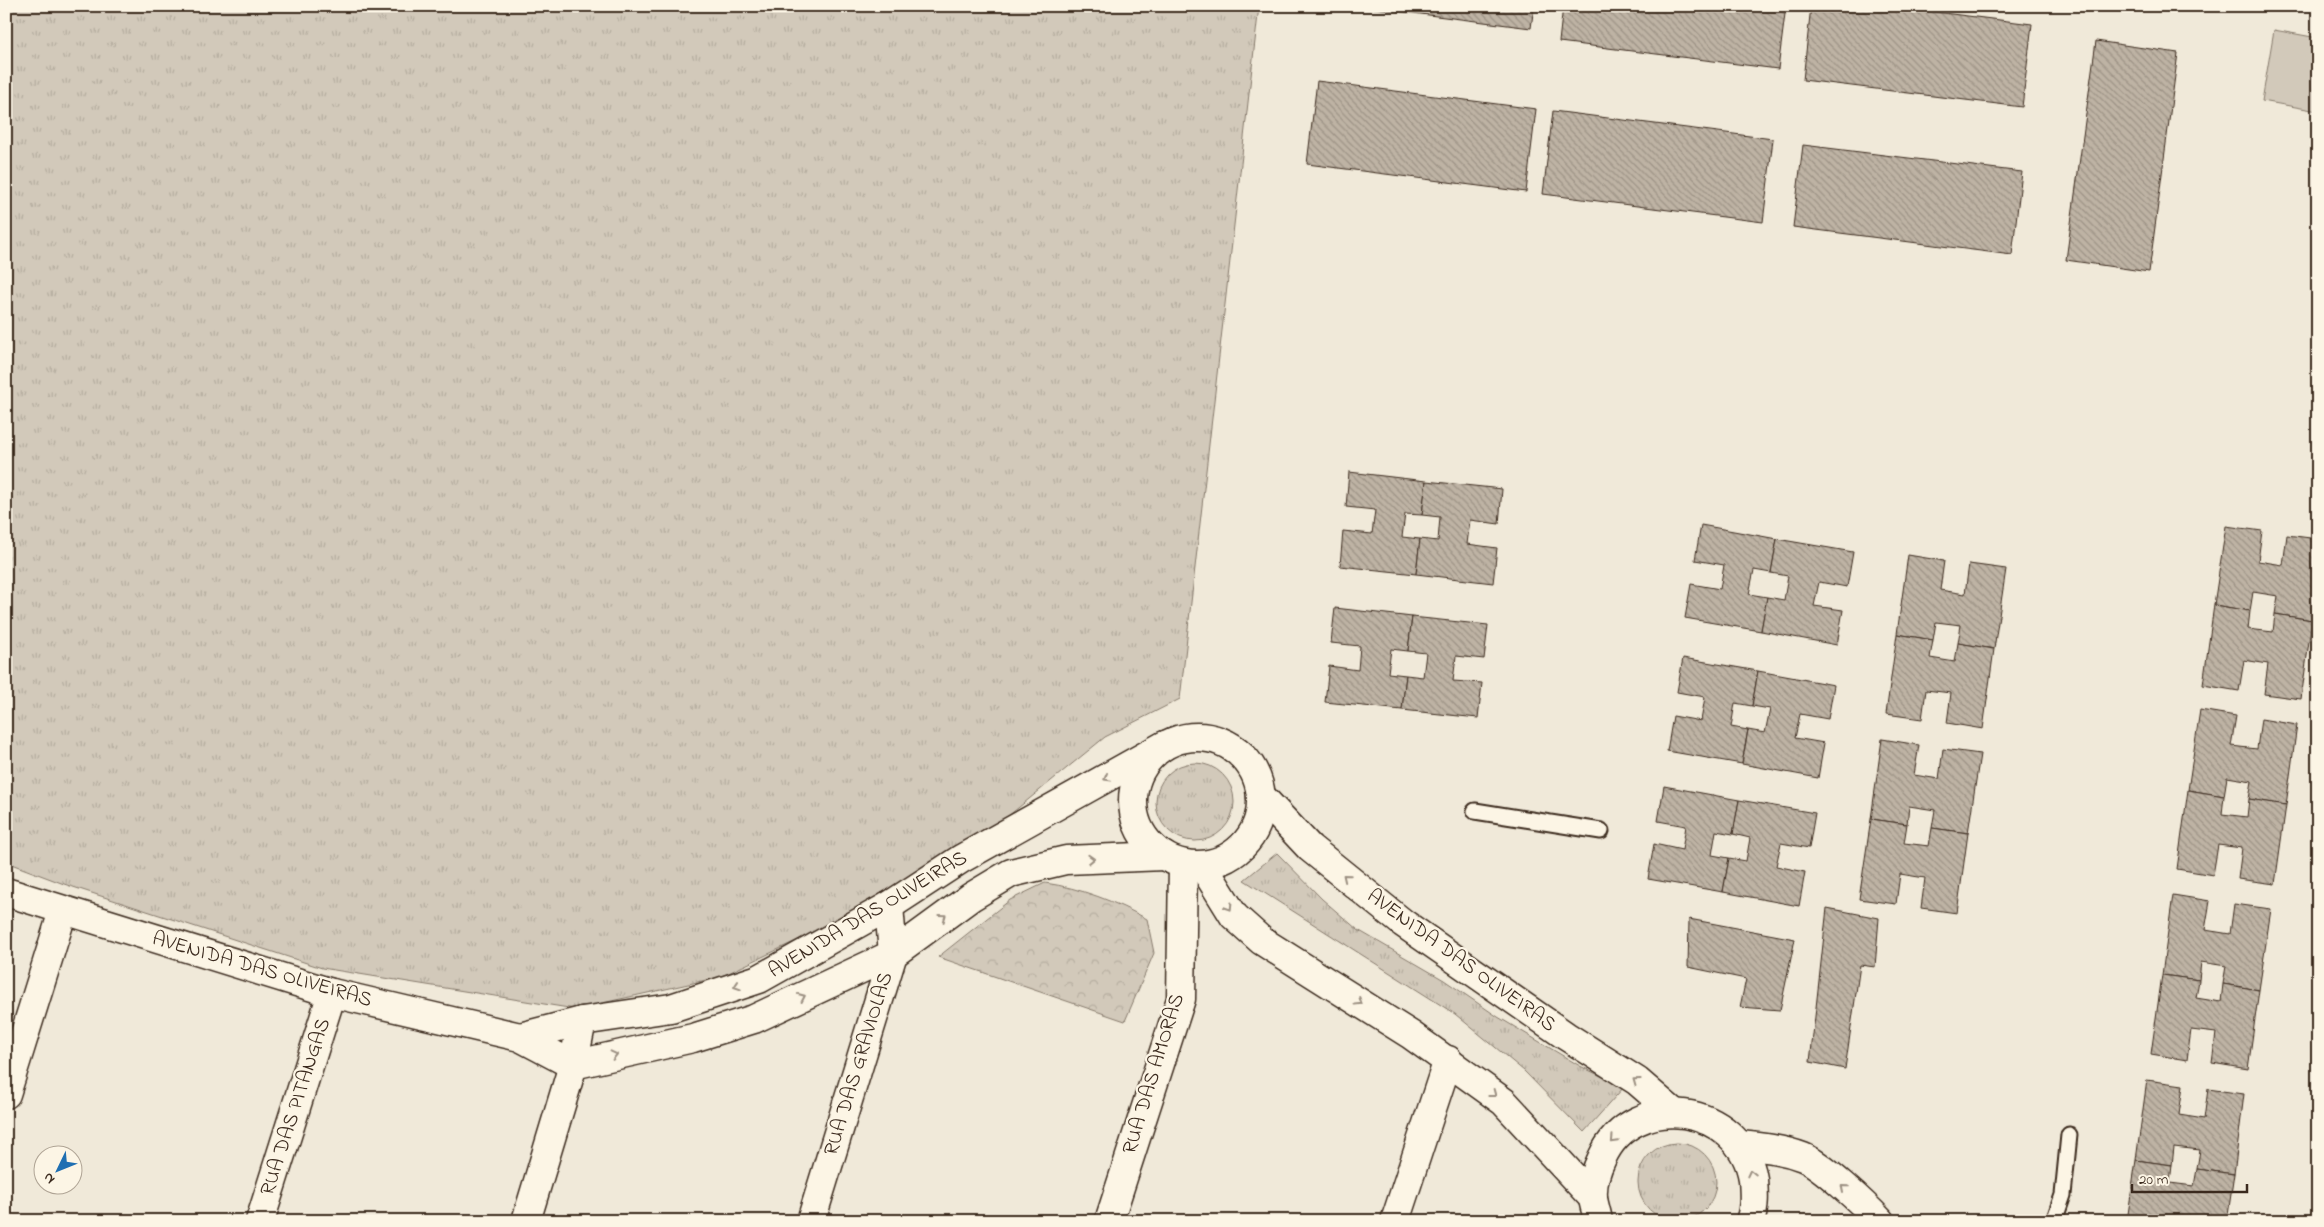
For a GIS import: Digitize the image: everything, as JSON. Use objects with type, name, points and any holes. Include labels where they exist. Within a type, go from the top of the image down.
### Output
[{"type":"street","name":"AVENIDA DAS OLIVEIRAS","points":[[6,892],[332,993],[520,1037],[573,1065],[692,1038],[754,1019],[892,954],[970,897],[1011,873],[1066,860],[1183,862],[1222,860],[1239,850],[1252,834],[1259,816],[1261,796],[1255,776],[1244,759],[1229,746],[1208,738],[1186,738],[1165,746],[961,859],[889,906],[759,979],[671,1008],[582,1021],[520,1037]]},
{"type":"street","name":"AVENIDA DAS OLIVEIRAS","points":[[1165,746],[1148,759],[1136,779],[1132,800],[1136,822],[1147,842],[1183,862],[1234,916],[1262,941],[1448,1060],[1504,1102],[1596,1209]]},
{"type":"street","name":"AVENIDA DAS OLIVEIRAS","points":[[1261,796],[1310,848],[1403,924],[1566,1036],[1637,1081],[1674,1112]]},
{"type":"street","name":"RUA DAS AMORAS","points":[[1109,1221],[1181,999],[1183,862]]},
{"type":"street","name":"RUA DAS GRAVIOLAS","points":[[811,1221],[892,954],[889,906]]},
{"type":"street","points":[[6,1094],[63,911]]},
{"type":"street","name":"RUA DAS PITANGAS","points":[[260,1221],[332,993]]},
{"type":"street","points":[[526,1221],[573,1065],[582,1021]]},
{"type":"street","points":[[1395,1221],[1448,1060]]},
{"type":"street","name":"AVENIDA DAS OLIVEIRAS","points":[[1596,1209],[1595,1171],[1606,1148],[1624,1128],[1648,1116],[1674,1112],[1699,1116],[1721,1128],[1739,1145],[1751,1168],[1755,1194],[1750,1221]]},
{"type":"street","points":[[1739,1145],[1770,1147],[1805,1158],[1838,1183],[1880,1221]]},
{"type":"lane","points":[[1475,811],[1601,831]]},
{"type":"lane","points":[[2054,1221],[2063,1195],[2069,1135]]},
{"type":"green space","points":[[6,6],[1259,6],[1180,699],[1105,737],[991,830],[821,929],[720,977],[575,1009],[322,968],[64,884],[6,862]]},
{"type":"green space","points":[[2274,30],[2318,38],[2318,111],[2262,101]]},
{"type":"green space","points":[[1195,763],[1210,766],[1223,774],[1231,787],[1234,802],[1231,817],[1223,830],[1210,838],[1195,841],[1180,838],[1167,830],[1159,817],[1156,802],[1159,787],[1167,774],[1180,766]]},
{"type":"green space","points":[[1277,853],[1322,899],[1358,930],[1444,980],[1498,1017],[1580,1066],[1624,1087],[1584,1132],[1524,1071],[1455,1014],[1244,880]]},
{"type":"green space","points":[[1045,883],[1072,888],[1098,896],[1147,919],[1154,953],[1125,1021],[938,957],[1010,900]]},
{"type":"green space","points":[[1669,1143],[1685,1143],[1699,1149],[1710,1160],[1716,1174],[1716,1190],[1710,1204],[1699,1215],[1685,1221],[1669,1221],[1655,1215],[1644,1204],[1638,1190],[1638,1174],[1644,1160],[1655,1149]]},
{"type":"building","points":[[1358,6],[1534,6],[1531,28]]},
{"type":"building","points":[[1563,6],[1786,6],[1778,69],[1559,42]]},
{"type":"building","points":[[1811,6],[1887,6],[2032,24],[2022,107],[1803,80]]},
{"type":"building","points":[[2096,41],[2178,53],[2149,272],[2066,260]]},
{"type":"building","points":[[1317,81],[1536,109],[1526,192],[1307,164]]},
{"type":"building","points":[[1553,111],[1773,139],[1763,222],[1543,194]]},
{"type":"building","points":[[1803,145],[2022,172],[2012,255],[1793,227]]},
{"type":"building","points":[[1349,472],[1426,481],[1422,515],[1405,514],[1402,537],[1420,539],[1416,574],[1340,566],[1343,531],[1372,534],[1375,510],[1346,507]]},
{"type":"building","points":[[1426,481],[1502,489],[1499,524],[1470,520],[1467,544],[1497,548],[1493,583],[1416,574],[1420,539],[1438,541],[1440,517],[1422,515]]},
{"type":"building","points":[[1701,525],[1777,539],[1771,573],[1754,570],[1749,594],[1767,597],[1761,631],[1685,618],[1691,584],[1720,589],[1724,565],[1695,560]]},
{"type":"building","points":[[2226,526],[2262,531],[2258,561],[2283,565],[2287,535],[2318,539],[2318,578],[2312,620],[2275,614],[2278,596],[2253,592],[2250,611],[2214,605]]},
{"type":"building","points":[[1777,539],[1853,552],[1847,587],[1819,582],[1814,606],[1843,610],[1837,645],[1761,631],[1767,597],[1784,600],[1788,576],[1771,573]]},
{"type":"building","points":[[1908,555],[1944,561],[1940,590],[1965,594],[1969,564],[2006,569],[1994,649],[1958,643],[1961,625],[1936,622],[1933,640],[1897,634]]},
{"type":"building","points":[[2214,605],[2250,611],[2248,629],[2273,632],[2275,614],[2312,620],[2301,699],[2264,694],[2268,664],[2244,660],[2239,691],[2203,685]]},
{"type":"building","points":[[1335,608],[1412,617],[1408,651],[1391,649],[1388,673],[1406,675],[1402,710],[1325,702],[1329,666],[1358,670],[1360,646],[1331,643]]},
{"type":"building","points":[[1412,617],[1488,625],[1484,659],[1456,656],[1453,681],[1482,683],[1478,718],[1402,710],[1406,675],[1423,677],[1426,653],[1408,651]]},
{"type":"building","points":[[1897,634],[1933,640],[1930,658],[1955,662],[1958,643],[1994,649],[1983,729],[1947,723],[1951,693],[1926,690],[1922,719],[1886,714]]},
{"type":"building","points":[[1683,658],[1758,671],[1752,706],[1735,703],[1731,727],[1748,730],[1742,764],[1667,751],[1673,716],[1701,721],[1705,697],[1677,692]]},
{"type":"building","points":[[1758,671],[1834,685],[1828,719],[1800,714],[1795,738],[1824,743],[1818,778],[1742,764],[1748,730],[1765,733],[1770,709],[1752,706]]},
{"type":"building","points":[[2200,710],[2236,716],[2231,746],[2257,749],[2261,719],[2297,725],[2286,805],[2249,799],[2252,781],[2227,777],[2224,796],[2188,790]]},
{"type":"building","points":[[1882,739],[1919,745],[1914,775],[1939,779],[1943,749],[1980,754],[1968,833],[1932,828],[1935,810],[1909,806],[1907,824],[1871,819]]},
{"type":"building","points":[[1664,786],[1739,800],[1733,834],[1716,831],[1712,855],[1729,858],[1723,892],[1648,879],[1654,844],[1682,850],[1686,826],[1658,821]]},
{"type":"building","points":[[2188,790],[2224,796],[2222,814],[2247,817],[2249,799],[2286,805],[2275,884],[2238,879],[2242,848],[2218,845],[2213,875],[2177,869]]},
{"type":"building","points":[[1739,800],[1815,813],[1809,848],[1781,843],[1776,866],[1805,872],[1799,906],[1723,892],[1729,858],[1746,861],[1750,838],[1733,834]]},
{"type":"building","points":[[1871,819],[1907,824],[1904,843],[1929,846],[1932,828],[1968,833],[1957,913],[1921,908],[1925,878],[1900,874],[1896,904],[1859,899]]},
{"type":"building","points":[[2173,895],[2210,901],[2205,930],[2230,934],[2234,904],[2271,909],[2259,990],[2223,984],[2226,966],[2201,962],[2199,980],[2162,975]]},
{"type":"building","points":[[1827,908],[1879,918],[1875,967],[1860,965],[1845,1069],[1810,1062]]},
{"type":"building","points":[[1689,919],[1795,939],[1780,1010],[1740,1007],[1746,979],[1688,967]]},
{"type":"building","points":[[2162,975],[2199,980],[2196,998],[2221,1002],[2223,984],[2259,990],[2248,1069],[2212,1063],[2216,1033],[2191,1030],[2187,1060],[2151,1054]]},
{"type":"building","points":[[2147,1080],[2183,1085],[2179,1115],[2204,1119],[2208,1089],[2244,1094],[2234,1174],[2197,1169],[2200,1150],[2174,1147],[2172,1165],[2136,1160]]},
{"type":"building","points":[[2136,1160],[2172,1165],[2170,1183],[2194,1186],[2197,1169],[2234,1174],[2227,1221],[2190,1221],[2190,1218],[2165,1215],[2164,1221],[2127,1221]]}]
